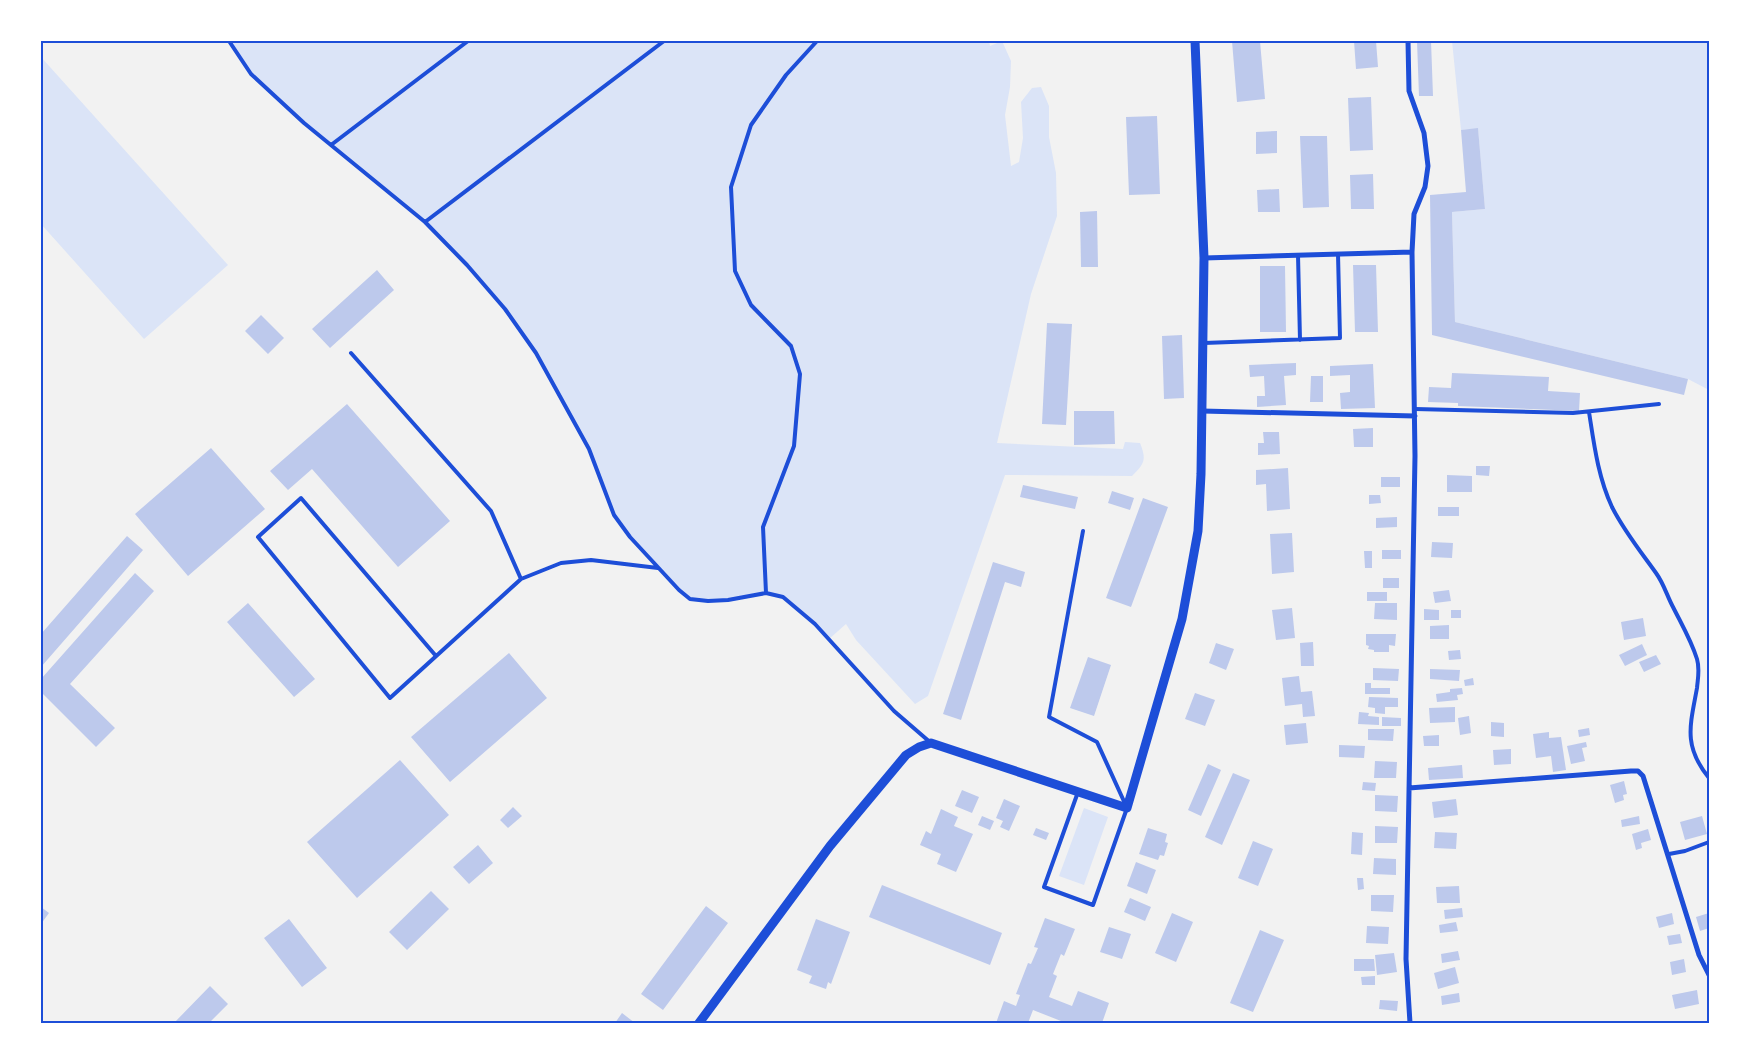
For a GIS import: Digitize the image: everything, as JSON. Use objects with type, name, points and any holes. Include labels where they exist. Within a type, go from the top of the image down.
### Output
[{"type":"street","points":[[699,1023],[836,839],[906,755],[919,746],[932,743],[1127,808],[1182,619],[1198,531],[1204,258],[1195,41]]},
{"type":"street","points":[[1408,41],[1409,91],[1424,134],[1428,166],[1425,187],[1414,214],[1412,252],[1415,416],[1406,959],[1410,1023]]},
{"type":"street","points":[[1204,258],[1412,252]]},
{"type":"street","points":[[1202,411],[1415,416]]},
{"type":"street","points":[[1409,788],[1638,771],[1643,776],[1669,854],[1699,955],[1709,975]]},
{"type":"lane","points":[[331,145],[468,41]]},
{"type":"lane","points":[[425,222],[664,41]]},
{"type":"lane","points":[[766,593],[763,527],[794,446],[800,374],[792,346],[751,305],[735,271],[731,187],[750,125],[786,75],[817,41]]},
{"type":"lane","points":[[231,42],[251,74],[304,124],[425,222],[505,309],[536,353],[589,449],[614,515],[630,537],[679,590],[690,599],[708,601],[728,600],[766,593],[783,597],[815,624],[894,711],[932,743]]},
{"type":"lane","points":[[1203,343],[1340,338],[1338,254]]},
{"type":"lane","points":[[1298,255],[1300,340]]},
{"type":"lane","points":[[351,353],[491,511],[521,579]]},
{"type":"lane","points":[[1415,409],[1573,413],[1659,404]]},
{"type":"lane","points":[[1589,412],[1598,469],[1613,507],[1642,555],[1665,587],[1672,606],[1688,633],[1700,669],[1690,730],[1691,746],[1693,754],[1709,778]]},
{"type":"lane","points":[[436,656],[301,498],[258,536],[390,698],[521,579],[561,563],[591,560],[658,568]]},
{"type":"lane","points":[[1078,792],[1044,887],[1094,904],[1127,808],[1097,742],[1049,717],[1083,532]]},
{"type":"lane","points":[[1669,854],[1685,851],[1709,842]]},
{"type":"shaded area","points":[[229,41],[989,41],[990,46],[1002,41],[1011,61],[1010,87],[1005,115],[1011,166],[1019,162],[1023,138],[1021,102],[1032,88],[1041,87],[1049,106],[1049,137],[1056,173],[1057,216],[1031,294],[997,443],[1123,449],[1125,442],[1140,443],[1144,458],[1142,465],[1132,476],[1005,475],[928,696],[915,704],[856,640],[846,624],[829,639],[783,597],[766,593],[728,600],[690,599],[658,568],[614,515],[589,449],[536,353],[505,309],[425,222],[304,123],[251,74]]},
{"type":"shaded area","points":[[1452,41],[1709,41],[1709,390],[1688,379],[1455,322],[1452,212],[1485,209],[1478,129],[1461,130]]},
{"type":"shaded area","points":[[41,57],[228,265],[144,339],[41,224]]},
{"type":"shaded area","points":[[1084,808],[1108,817],[1084,885],[1059,876]]},
{"type":"building","points":[[1232,41],[1260,41],[1265,99],[1237,102]]},
{"type":"building","points":[[1354,41],[1376,41],[1378,67],[1356,69]]},
{"type":"building","points":[[1417,41],[1431,41],[1433,96],[1419,96]]},
{"type":"building","points":[[1371,97],[1373,150],[1350,151],[1348,98]]},
{"type":"building","points":[[1157,116],[1160,194],[1129,195],[1126,117]]},
{"type":"building","points":[[1478,128],[1485,209],[1452,212],[1455,322],[1688,379],[1684,395],[1432,335],[1430,195],[1466,192],[1461,130]]},
{"type":"building","points":[[1277,131],[1277,153],[1256,154],[1256,132]]},
{"type":"building","points":[[1300,136],[1327,136],[1329,207],[1303,208]]},
{"type":"building","points":[[1373,174],[1374,209],[1351,209],[1350,175]]},
{"type":"building","points":[[1279,189],[1280,212],[1258,212],[1257,190]]},
{"type":"building","points":[[1097,211],[1098,267],[1081,267],[1080,212]]},
{"type":"building","points":[[1353,265],[1376,265],[1378,332],[1355,332]]},
{"type":"building","points":[[1260,266],[1285,266],[1286,332],[1260,332]]},
{"type":"building","points":[[377,270],[394,290],[330,348],[312,329]]},
{"type":"building","points":[[261,315],[284,338],[268,354],[245,331]]},
{"type":"building","points":[[1047,323],[1072,324],[1066,425],[1042,424]]},
{"type":"building","points":[[1182,335],[1184,398],[1164,399],[1162,336]]},
{"type":"building","points":[[1296,363],[1296,375],[1284,376],[1286,405],[1257,407],[1257,396],[1265,396],[1264,376],[1250,377],[1249,365]]},
{"type":"building","points":[[1373,364],[1375,408],[1341,409],[1340,393],[1350,392],[1350,375],[1330,376],[1330,366]]},
{"type":"building","points":[[1452,373],[1549,377],[1548,391],[1580,393],[1579,411],[1458,406],[1458,403],[1428,402],[1429,387],[1451,388]]},
{"type":"building","points":[[1311,376],[1323,376],[1323,402],[1310,402]]},
{"type":"building","points":[[347,404],[450,521],[398,567],[312,469],[288,490],[270,471]]},
{"type":"building","points":[[1074,411],[1114,411],[1115,444],[1074,445]]},
{"type":"building","points":[[1373,428],[1373,447],[1354,447],[1353,429]]},
{"type":"building","points":[[1263,432],[1279,432],[1280,454],[1258,455],[1258,443],[1264,443]]},
{"type":"building","points":[[211,448],[265,509],[188,576],[135,514]]},
{"type":"building","points":[[1476,466],[1490,466],[1489,476],[1476,475]]},
{"type":"building","points":[[1288,468],[1290,509],[1267,511],[1266,484],[1256,485],[1256,470]]},
{"type":"building","points":[[1447,475],[1472,476],[1472,492],[1447,492]]},
{"type":"building","points":[[1381,477],[1400,477],[1400,487],[1381,487]]},
{"type":"building","points":[[1023,485],[1078,497],[1075,509],[1020,497]]},
{"type":"building","points":[[1112,491],[1134,498],[1130,510],[1108,503]]},
{"type":"building","points":[[1369,495],[1380,495],[1381,503],[1369,504]]},
{"type":"building","points":[[1143,498],[1168,507],[1131,607],[1106,598]]},
{"type":"building","points":[[1438,507],[1459,507],[1459,516],[1438,516]]},
{"type":"building","points":[[1397,517],[1397,527],[1376,528],[1376,518]]},
{"type":"building","points":[[1292,533],[1294,572],[1272,574],[1270,534]]},
{"type":"building","points":[[127,536],[143,550],[41,667],[41,634]]},
{"type":"building","points":[[1432,542],[1453,543],[1452,558],[1431,557]]},
{"type":"building","points":[[1382,550],[1401,550],[1401,559],[1382,559]]},
{"type":"building","points":[[1364,551],[1372,551],[1372,568],[1365,568]]},
{"type":"building","points":[[993,562],[1025,572],[1021,587],[1005,582],[961,720],[943,714]]},
{"type":"building","points":[[135,573],[154,591],[70,684],[115,728],[96,747],[41,692],[41,679]]},
{"type":"building","points":[[1383,578],[1399,578],[1399,588],[1383,588]]},
{"type":"building","points":[[1449,590],[1451,601],[1435,603],[1433,592]]},
{"type":"building","points":[[1367,592],[1387,592],[1387,601],[1367,601]]},
{"type":"building","points":[[248,603],[315,679],[294,697],[227,622]]},
{"type":"building","points":[[1375,603],[1397,603],[1397,620],[1374,619]]},
{"type":"building","points":[[1292,608],[1295,638],[1276,640],[1272,610]]},
{"type":"building","points":[[1424,609],[1439,610],[1439,620],[1424,620]]},
{"type":"building","points":[[1451,610],[1461,610],[1461,618],[1451,618]]},
{"type":"building","points":[[1643,618],[1646,636],[1624,640],[1621,622]]},
{"type":"building","points":[[1449,625],[1449,639],[1430,639],[1430,626]]},
{"type":"building","points":[[1366,634],[1396,634],[1395,646],[1389,645],[1389,652],[1374,652],[1374,650],[1368,649],[1369,646],[1366,645]]},
{"type":"building","points":[[1313,642],[1314,666],[1301,666],[1300,643]]},
{"type":"building","points":[[1216,643],[1234,649],[1226,670],[1209,663]]},
{"type":"building","points":[[1642,644],[1647,655],[1625,666],[1619,655]]},
{"type":"building","points":[[1460,650],[1461,659],[1449,660],[1448,651]]},
{"type":"building","points":[[509,653],[547,698],[450,782],[411,737]]},
{"type":"building","points":[[1656,655],[1661,664],[1644,672],[1639,662]]},
{"type":"building","points":[[1088,657],[1111,665],[1094,716],[1070,708]]},
{"type":"building","points":[[1373,668],[1399,669],[1398,681],[1373,680]]},
{"type":"building","points":[[1430,669],[1460,670],[1459,681],[1430,679]]},
{"type":"building","points":[[1299,676],[1301,692],[1312,691],[1315,716],[1303,717],[1302,704],[1285,706],[1282,678]]},
{"type":"building","points":[[1473,678],[1474,685],[1465,686],[1464,680]]},
{"type":"building","points":[[1365,683],[1371,683],[1371,688],[1390,688],[1390,694],[1365,694]]},
{"type":"building","points":[[1462,688],[1463,694],[1457,695],[1458,700],[1437,702],[1436,694],[1450,692],[1450,689]]},
{"type":"building","points":[[1195,693],[1215,700],[1205,726],[1185,719]]},
{"type":"building","points":[[1369,697],[1398,698],[1398,707],[1385,707],[1385,714],[1375,713],[1375,708],[1368,707]]},
{"type":"building","points":[[1455,707],[1455,722],[1430,723],[1429,708]]},
{"type":"building","points":[[1359,712],[1369,713],[1368,716],[1379,717],[1379,725],[1358,724]]},
{"type":"building","points":[[1469,716],[1471,733],[1460,735],[1458,718]]},
{"type":"building","points":[[1382,717],[1401,718],[1401,726],[1382,726]]},
{"type":"building","points":[[1491,722],[1504,723],[1504,737],[1491,736]]},
{"type":"building","points":[[1306,723],[1308,743],[1286,745],[1284,725]]},
{"type":"building","points":[[1589,728],[1590,735],[1579,737],[1578,730]]},
{"type":"building","points":[[1368,729],[1394,729],[1393,741],[1368,740]]},
{"type":"building","points":[[1549,732],[1549,738],[1561,737],[1566,770],[1553,772],[1551,756],[1536,758],[1533,734]]},
{"type":"building","points":[[1439,735],[1439,746],[1424,746],[1423,736]]},
{"type":"building","points":[[1586,742],[1587,747],[1582,748],[1585,761],[1571,764],[1567,746]]},
{"type":"building","points":[[1339,745],[1365,746],[1364,758],[1339,757]]},
{"type":"building","points":[[1511,749],[1511,764],[1494,765],[1493,750]]},
{"type":"building","points":[[400,760],[449,815],[357,898],[307,842]]},
{"type":"building","points":[[1375,761],[1397,762],[1396,778],[1374,778]]},
{"type":"building","points":[[1208,764],[1221,770],[1201,816],[1188,810]]},
{"type":"building","points":[[1462,765],[1463,778],[1429,780],[1428,768]]},
{"type":"building","points":[[1233,773],[1250,780],[1222,845],[1205,837]]},
{"type":"building","points":[[1624,781],[1627,794],[1623,795],[1624,800],[1615,803],[1610,785]]},
{"type":"building","points":[[1363,782],[1376,783],[1375,791],[1362,790]]},
{"type":"building","points":[[962,790],[979,797],[972,813],[955,806]]},
{"type":"building","points":[[1375,795],[1398,796],[1397,812],[1375,811]]},
{"type":"building","points":[[1004,799],[1020,806],[1009,831],[1000,827],[1003,821],[996,818]]},
{"type":"building","points":[[1456,799],[1458,815],[1434,818],[1432,802]]},
{"type":"building","points":[[513,807],[522,816],[508,828],[500,820]]},
{"type":"building","points":[[941,809],[958,817],[954,826],[973,834],[956,872],[937,864],[941,854],[920,845],[926,831],[931,834]]},
{"type":"building","points":[[982,816],[994,821],[990,830],[978,825]]},
{"type":"building","points":[[1639,816],[1640,824],[1622,827],[1621,820]]},
{"type":"building","points":[[1702,816],[1707,834],[1685,840],[1680,822]]},
{"type":"building","points":[[1375,826],[1398,827],[1397,843],[1375,843]]},
{"type":"building","points":[[1036,828],[1049,833],[1046,840],[1033,835]]},
{"type":"building","points":[[1148,828],[1167,834],[1165,842],[1168,843],[1164,856],[1160,855],[1158,860],[1139,854]]},
{"type":"building","points":[[1648,829],[1651,840],[1641,843],[1642,848],[1636,850],[1632,834]]},
{"type":"building","points":[[1352,832],[1363,833],[1362,855],[1351,854]]},
{"type":"building","points":[[1435,832],[1457,833],[1456,849],[1434,848]]},
{"type":"building","points":[[1253,841],[1273,849],[1258,886],[1238,878]]},
{"type":"building","points":[[478,845],[493,863],[469,884],[453,867]]},
{"type":"building","points":[[1374,858],[1396,859],[1396,875],[1373,874]]},
{"type":"building","points":[[1136,862],[1156,870],[1147,894],[1127,886]]},
{"type":"building","points":[[1357,878],[1363,878],[1364,889],[1358,890]]},
{"type":"building","points":[[882,885],[1002,933],[990,965],[869,917]]},
{"type":"building","points":[[1459,886],[1460,903],[1437,903],[1436,887]]},
{"type":"building","points":[[431,891],[449,909],[407,950],[389,932]]},
{"type":"building","points":[[1371,895],[1394,895],[1393,912],[1371,911]]},
{"type":"building","points":[[1130,898],[1151,907],[1145,921],[1124,912]]},
{"type":"building","points":[[706,906],[728,923],[663,1010],[641,994]]},
{"type":"building","points":[[41,907],[49,913],[41,924]]},
{"type":"building","points":[[1462,908],[1463,917],[1445,919],[1444,910]]},
{"type":"building","points":[[1172,913],[1193,922],[1176,962],[1155,953]]},
{"type":"building","points":[[1672,913],[1674,924],[1659,928],[1656,917]]},
{"type":"building","points":[[1709,913],[1709,928],[1700,931],[1696,917]]},
{"type":"building","points":[[1045,918],[1075,929],[1064,956],[1061,954],[1053,974],[1057,976],[1049,997],[1072,1006],[1078,991],[1109,1003],[1102,1023],[1066,1023],[1033,1010],[1028,1023],[996,1023],[1004,1001],[1016,1006],[1020,995],[1016,994],[1028,963],[1031,964],[1038,948],[1034,947]]},
{"type":"building","points":[[289,919],[327,968],[302,987],[264,938]]},
{"type":"building","points":[[816,919],[850,932],[831,984],[828,982],[826,989],[809,983],[812,976],[797,970]]},
{"type":"building","points":[[1456,922],[1458,931],[1440,933],[1439,925]]},
{"type":"building","points":[[1367,926],[1389,927],[1388,944],[1366,943]]},
{"type":"building","points":[[1109,927],[1131,934],[1122,959],[1100,952]]},
{"type":"building","points":[[1260,930],[1284,940],[1253,1012],[1230,1003]]},
{"type":"building","points":[[1680,934],[1682,943],[1669,945],[1667,936]]},
{"type":"building","points":[[1458,951],[1460,960],[1442,963],[1441,954]]},
{"type":"building","points":[[1394,953],[1397,972],[1377,975],[1375,955]]},
{"type":"building","points":[[1354,959],[1374,959],[1375,971],[1354,971]]},
{"type":"building","points":[[1684,959],[1686,972],[1672,975],[1670,962]]},
{"type":"building","points":[[1455,967],[1459,983],[1438,989],[1434,973]]},
{"type":"building","points":[[1375,976],[1375,985],[1362,985],[1361,977]]},
{"type":"building","points":[[210,986],[228,1004],[209,1023],[174,1023]]},
{"type":"building","points":[[1697,990],[1699,1004],[1675,1009],[1672,995]]},
{"type":"building","points":[[1459,993],[1460,1002],[1442,1005],[1441,996]]},
{"type":"building","points":[[1380,1000],[1398,1001],[1397,1011],[1379,1009]]},
{"type":"building","points":[[622,1013],[635,1023],[615,1023]]}]
